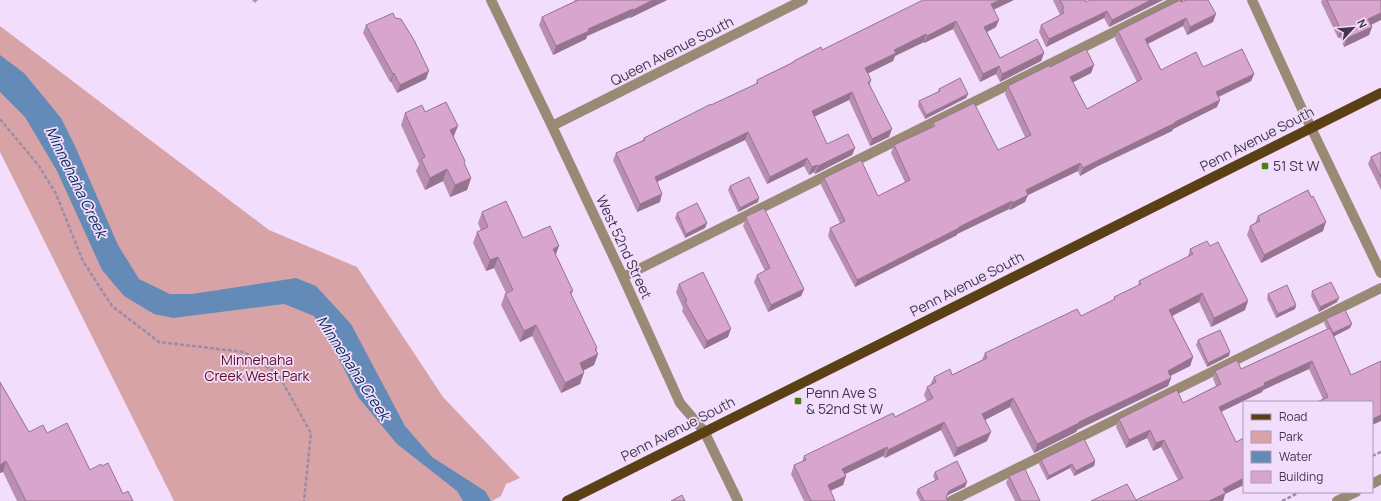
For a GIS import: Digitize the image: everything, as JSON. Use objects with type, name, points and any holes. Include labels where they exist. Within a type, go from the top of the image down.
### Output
[{"type":"main road","name":"Penn Avenue South","points":[[568,500],[1381,93]]},
{"type":"street","name":"West 52nd Street","points":[[491,0],[623,277],[680,403],[704,431],[738,501]]},
{"type":"street","name":"Queen Avenue South","points":[[552,126],[803,0]]},
{"type":"street","points":[[623,277],[1178,0]]},
{"type":"street","points":[[1252,0],[1381,273]]},
{"type":"street","points":[[951,501],[1381,288]]},
{"type":"street","points":[[1337,501],[1354,493]]},
{"type":"path","points":[[0,119],[39,166],[56,194],[83,261],[112,306],[159,342],[244,352],[278,374],[311,433],[304,501]]},
{"type":"path","points":[[1282,501],[1298,493]]},
{"type":"green space","name":"Minnehaha Creek West Park","points":[[0,26],[269,230],[357,267],[443,397],[520,478],[506,484],[501,496],[492,501],[174,501],[0,152]]},
{"type":"water","name":"Minnehaha Creek","points":[[0,55],[24,73],[61,118],[75,146],[118,245],[139,279],[170,294],[192,294],[296,278],[316,286],[351,324],[405,426],[432,457],[485,491],[491,501],[463,501],[457,491],[397,444],[358,397],[329,339],[314,316],[284,304],[173,318],[154,314],[124,296],[102,270],[57,171],[25,117],[0,92]]},
{"type":"building","points":[[578,0],[653,0],[588,29],[589,31],[556,46],[542,17]]},
{"type":"building","points":[[923,0],[1000,0],[991,4],[999,20],[984,27],[1000,58],[1037,39],[1044,53],[1002,74],[999,66],[983,74],[956,21],[927,36],[926,34],[894,50],[896,53],[865,68],[871,80],[868,82],[892,129],[872,139],[852,92],[812,111],[827,144],[848,134],[855,148],[818,166],[812,167],[807,158],[770,177],[748,132],[655,177],[662,194],[640,204],[616,153],[645,140],[644,138],[711,104],[758,83],[757,80],[821,47],[822,50]]},
{"type":"building","points":[[1060,0],[1085,0],[1086,2],[1089,0],[1151,0],[1112,20],[1107,11],[1049,39],[1041,25],[1064,13],[1062,9],[1064,8]]},
{"type":"building","points":[[1180,0],[1181,2],[1186,0],[1208,0],[1216,14],[1190,27],[1186,18],[1145,39],[1161,70],[1196,52],[1203,67],[1242,49],[1254,74],[1216,92],[1220,100],[1083,168],[1080,163],[1026,190],[1028,195],[1012,203],[1012,201],[959,227],[857,280],[830,228],[845,221],[824,178],[861,160],[878,196],[910,180],[894,145],[935,126],[933,123],[974,103],[998,150],[1031,135],[1008,86],[1086,49],[1094,65],[1070,77],[1087,109],[1142,79],[1118,31]]},
{"type":"building","points":[[1327,0],[1381,0],[1381,13],[1368,19],[1372,27],[1347,38],[1343,29],[1341,30]]},
{"type":"building","points":[[393,13],[395,18],[401,19],[414,40],[429,71],[400,85],[366,25]]},
{"type":"building","points":[[960,78],[968,94],[926,115],[919,101],[940,91],[939,89]]},
{"type":"building","points":[[446,102],[458,126],[450,130],[465,161],[464,163],[471,178],[455,185],[447,169],[430,178],[421,159],[425,157],[405,113],[422,105],[425,112]]},
{"type":"building","points":[[1381,152],[1381,177],[1371,157]]},
{"type":"building","points":[[749,177],[759,198],[740,208],[730,186]]},
{"type":"building","points":[[1308,190],[1311,197],[1313,196],[1326,222],[1264,255],[1250,226],[1260,221],[1258,216]]},
{"type":"building","points":[[506,201],[523,238],[550,226],[559,246],[553,249],[573,291],[570,292],[597,348],[595,349],[598,354],[580,363],[584,373],[565,383],[536,325],[524,331],[505,294],[513,290],[498,257],[490,260],[477,232],[488,227],[482,212]]},
{"type":"building","points":[[697,203],[707,223],[686,234],[677,213]]},
{"type":"building","points":[[764,208],[804,289],[771,305],[757,275],[770,268],[746,218],[747,216]]},
{"type":"building","points":[[1207,241],[1210,246],[1218,242],[1248,301],[1214,318],[1202,293],[1169,310],[1193,357],[1168,371],[1171,378],[1037,444],[1013,398],[982,414],[991,432],[957,448],[944,422],[888,450],[887,447],[842,469],[846,476],[828,485],[835,501],[811,501],[794,465],[806,460],[804,456],[893,413],[895,417],[933,398],[927,387],[936,382],[934,377],[950,369],[952,375],[987,358],[985,353],[1077,309],[1081,316],[1115,299],[1114,297],[1141,284],[1139,281],[1193,254],[1190,249]]},
{"type":"building","points":[[703,272],[731,329],[707,341],[685,302],[687,301],[679,284]]},
{"type":"building","points":[[1331,282],[1339,298],[1320,307],[1312,291]]},
{"type":"building","points":[[1287,285],[1296,305],[1278,314],[1268,294]]},
{"type":"building","points":[[1345,310],[1352,324],[1333,333],[1326,319]]},
{"type":"building","points":[[1330,328],[1351,375],[1381,361],[1381,415],[1373,419],[1373,401],[1319,401],[1328,397],[1312,361],[1264,383],[1265,385],[1219,407],[1236,442],[1243,438],[1243,479],[1223,489],[1226,493],[1209,501],[1091,501],[1127,484],[1136,500],[1183,478],[1164,440],[1156,443],[1150,430],[1129,440],[1119,419],[1177,390],[1183,403],[1221,384],[1215,371],[1237,360],[1241,369]]},
{"type":"building","points":[[1220,330],[1230,352],[1208,363],[1198,340]]},
{"type":"building","points":[[0,382],[29,432],[43,425],[47,433],[67,423],[90,470],[101,464],[102,466],[108,463],[123,494],[128,491],[133,501],[26,501],[6,461],[0,465]]},
{"type":"building","points":[[1084,439],[1095,461],[1076,471],[1072,464],[1049,476],[1041,460]]},
{"type":"building","points":[[957,461],[967,482],[949,491],[946,497],[949,501],[924,501],[918,489],[938,479],[935,472]]},
{"type":"building","points":[[1025,469],[1040,501],[1021,501],[1009,476]]},
{"type":"building","points":[[682,495],[685,501],[671,501]]},
{"type":"place","name":"51 St W","points":[[1265,166]]},
{"type":"place","name":"Penn Ave S & 52nd St W","points":[[798,401]]}]
